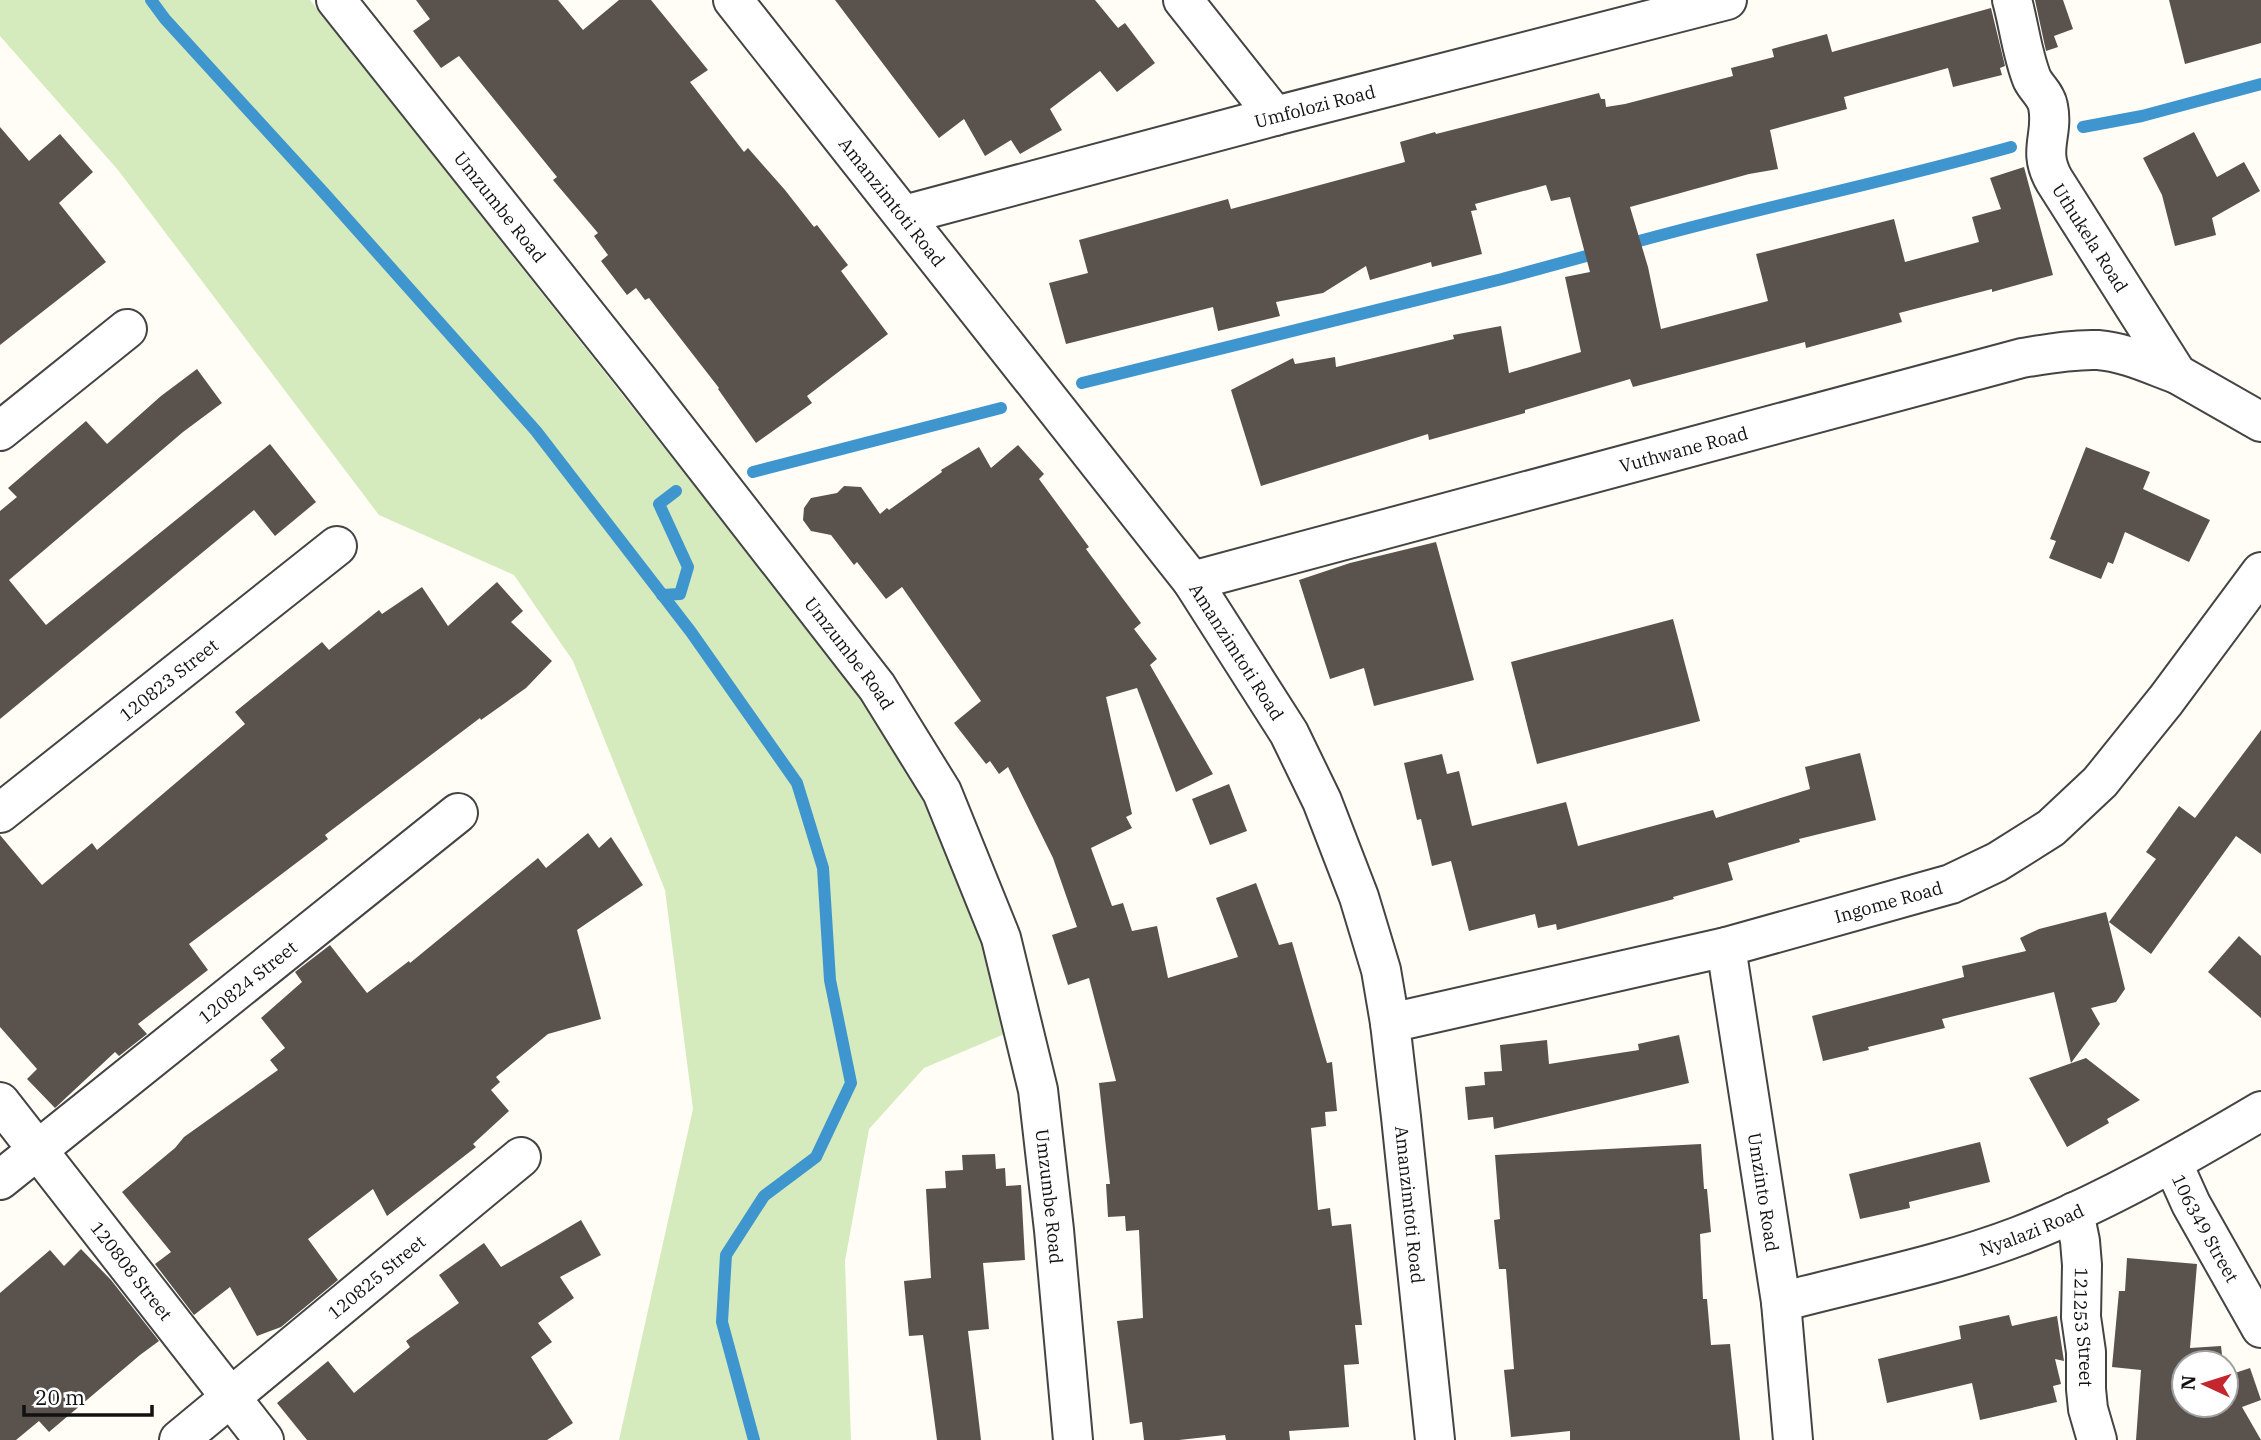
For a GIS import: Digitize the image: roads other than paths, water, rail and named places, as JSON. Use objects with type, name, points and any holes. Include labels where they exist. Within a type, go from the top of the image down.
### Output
[{"type":"street","name":"Umzumbe Road","points":[[336,0],[639,381],[877,687],[942,792],[1001,938],[1038,1090],[1073,1440]]},
{"type":"street","name":"Amanzimtoti Road","points":[[733,0],[1192,581],[1289,733],[1322,801],[1363,909],[1381,970],[1390,1023],[1420,1283],[1435,1440]]},
{"type":"street","points":[[1182,0],[1275,116]]},
{"type":"street","name":"Umfolozi Road","points":[[904,215],[1275,116],[1641,11],[1727,0]]},
{"type":"street","name":"Uthukela Road","points":[[2012,0],[2030,72],[2048,102],[2045,155],[2047,168],[2177,374],[2261,422]]},
{"type":"street","points":[[0,431],[127,329]]},
{"type":"street","name":"Vuthwane Road","points":[[1192,581],[2022,358],[2099,350],[2134,358],[2177,374]]},
{"type":"street","name":"120823 Street","points":[[0,813],[337,546]]},
{"type":"street","name":"Ingome Road","points":[[1390,1023],[1726,947],[1951,884],[1997,862],[2051,828],[2100,782],[2261,572]]},
{"type":"street","name":"120824 Street","points":[[0,1180],[457,813]]},
{"type":"street","name":"Umzinto Road","points":[[1726,947],[1782,1301],[1793,1440]]},
{"type":"street","name":"120808 Street","points":[[0,1102],[264,1440]]},
{"type":"street","name":"Nyalazi Road","points":[[1782,1301],[1971,1252],[2018,1236],[2173,1164],[2261,1111]]},
{"type":"street","name":"120825 Street","points":[[179,1440],[521,1157]]},
{"type":"street","name":"106349 Street","points":[[2173,1164],[2191,1204],[2261,1328]]},
{"type":"street","name":"121253 Street","points":[[2074,1212],[2082,1265],[2081,1317],[2086,1352],[2088,1409],[2097,1440]]},
{"type":"waterway","points":[[151,0],[165,19],[536,431],[691,632],[797,783],[823,868],[830,980],[851,1083],[816,1157],[764,1196],[726,1255],[722,1322],[754,1440]]},
{"type":"waterway","points":[[2083,127],[2142,116],[2261,84]]},
{"type":"waterway","points":[[1625,245],[2011,147]]},
{"type":"waterway","points":[[1082,383],[1601,252]]},
{"type":"waterway","points":[[753,472],[1001,408]]},
{"type":"waterway","points":[[662,595],[680,594],[688,567],[659,504],[676,491]]}]
